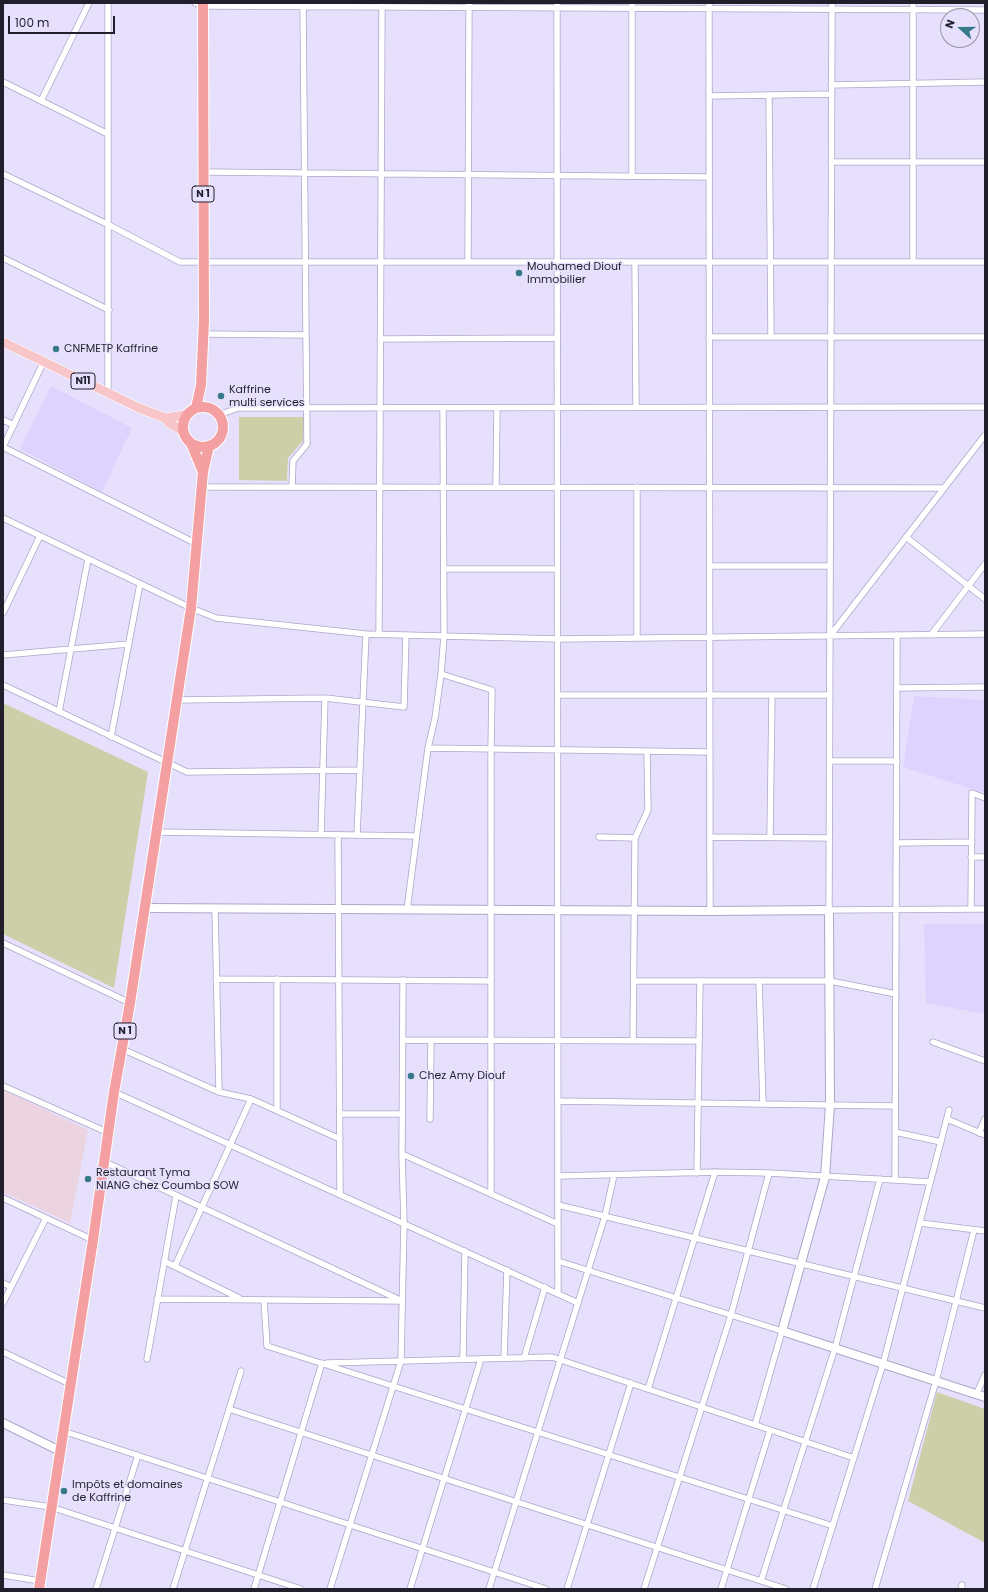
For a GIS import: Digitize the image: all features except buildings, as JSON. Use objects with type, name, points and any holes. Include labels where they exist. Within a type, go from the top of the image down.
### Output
[{"type":"highway","name":"N 1","points":[[196,408],[201,386],[204,262],[200,4]]},
{"type":"highway","name":"N 1","points":[[201,386],[205,392],[209,407]]},
{"type":"highway","points":[[209,407],[219,415],[223,426],[222,432],[215,443],[203,447],[191,443],[186,438],[182,426],[186,415],[196,408],[209,407]]},
{"type":"highway","name":"N 1","points":[[191,443],[203,472]]},
{"type":"highway","name":"N 1","points":[[39,1585],[105,1162],[114,1092],[130,1003],[191,608],[203,472],[209,446]]},
{"type":"main road","name":"N11","points":[[3,342],[139,408],[165,418]]},
{"type":"main road","points":[[165,418],[186,415]]},
{"type":"main road","points":[[165,418],[169,423],[183,432]]},
{"type":"main road","points":[[144,908],[710,912],[829,910],[830,1105],[825,1177],[782,1331],[985,1398]]},
{"type":"main road","points":[[3,1423],[60,1451]]},
{"type":"street","points":[[40,101],[89,3]]},
{"type":"street","points":[[108,3],[108,393]]},
{"type":"street","points":[[913,3],[913,262]]},
{"type":"street","points":[[200,4],[832,6],[913,10],[985,10]]},
{"type":"street","points":[[292,487],[293,461],[307,444],[303,5]]},
{"type":"street","points":[[379,634],[382,5]]},
{"type":"street","points":[[468,262],[469,5]]},
{"type":"street","points":[[557,5],[558,1294]]},
{"type":"street","points":[[632,6],[632,176]]},
{"type":"street","points":[[709,6],[710,912]]},
{"type":"street","points":[[832,6],[829,910],[985,909]]},
{"type":"street","points":[[3,82],[108,134]]},
{"type":"street","points":[[831,85],[985,82]]},
{"type":"street","points":[[709,96],[832,94]]},
{"type":"street","points":[[769,95],[771,337]]},
{"type":"street","points":[[831,162],[985,162]]},
{"type":"street","points":[[203,172],[709,177]]},
{"type":"street","points":[[3,174],[109,225],[180,262],[985,262]]},
{"type":"street","points":[[3,258],[109,310]]},
{"type":"street","points":[[635,262],[636,408]]},
{"type":"street","points":[[203,334],[306,335]]},
{"type":"street","points":[[709,337],[985,337]]},
{"type":"street","points":[[380,339],[557,338]]},
{"type":"street","points":[[44,362],[3,447],[197,544]]},
{"type":"street","points":[[219,415],[238,408],[985,407]]},
{"type":"street","points":[[407,910],[428,748],[435,718],[441,674],[444,636],[443,408]]},
{"type":"street","points":[[496,487],[497,408]]},
{"type":"street","points":[[3,420],[14,425]]},
{"type":"street","points":[[830,636],[985,435]]},
{"type":"street","points":[[202,487],[944,488]]},
{"type":"street","points":[[637,487],[637,638]]},
{"type":"street","points":[[3,518],[191,608],[216,618],[366,634],[558,639],[985,634]]},
{"type":"street","points":[[3,613],[40,536]]},
{"type":"street","points":[[906,537],[985,599]]},
{"type":"street","points":[[59,712],[88,559]]},
{"type":"street","points":[[931,635],[985,564]]},
{"type":"street","points":[[710,566],[830,566]]},
{"type":"street","points":[[444,569],[557,569]]},
{"type":"street","points":[[111,737],[140,584]]},
{"type":"street","points":[[357,835],[366,634]]},
{"type":"street","points":[[177,700],[325,698],[404,707],[406,635]]},
{"type":"street","points":[[895,1180],[897,635]]},
{"type":"street","points":[[3,655],[129,644]]},
{"type":"street","points":[[441,674],[492,690],[491,1194]]},
{"type":"street","points":[[3,685],[187,772],[360,770]]},
{"type":"street","points":[[897,688],[985,687]]},
{"type":"street","points":[[558,695],[830,695]]},
{"type":"street","points":[[770,837],[772,695]]},
{"type":"street","points":[[321,835],[325,698]]},
{"type":"street","points":[[428,748],[710,752]]},
{"type":"street","points":[[633,1041],[635,838],[648,810],[647,751]]},
{"type":"street","points":[[830,762],[897,761]]},
{"type":"street","points":[[971,909],[972,794],[985,798]]},
{"type":"street","points":[[156,832],[416,836]]},
{"type":"street","points":[[338,835],[340,1194]]},
{"type":"street","points":[[710,836],[829,838]]},
{"type":"street","points":[[599,837],[635,838]]},
{"type":"street","points":[[896,843],[972,842]]},
{"type":"street","points":[[972,857],[985,857]]},
{"type":"street","points":[[215,909],[219,1092]]},
{"type":"street","points":[[3,943],[130,1003]]},
{"type":"street","points":[[216,979],[491,980]]},
{"type":"street","points":[[277,979],[277,1110]]},
{"type":"street","points":[[330,1589],[401,1361],[404,1224],[402,1154],[403,980]]},
{"type":"street","points":[[634,981],[830,981],[896,994]]},
{"type":"street","points":[[697,1173],[700,981]]},
{"type":"street","points":[[759,981],[762,1104]]},
{"type":"street","points":[[403,1040],[699,1041]]},
{"type":"street","points":[[430,1119],[431,1040]]},
{"type":"street","points":[[933,1042],[985,1061]]},
{"type":"street","points":[[122,1049],[219,1092],[251,1099],[340,1139]]},
{"type":"street","points":[[3,1086],[109,1133]]},
{"type":"street","points":[[114,1092],[578,1303]]},
{"type":"street","points":[[175,1266],[251,1099]]},
{"type":"street","points":[[558,1101],[895,1106]]},
{"type":"street","points":[[813,1589],[884,1364],[949,1110]]},
{"type":"street","points":[[340,1114],[402,1114]]},
{"type":"street","points":[[947,1118],[985,1135]]},
{"type":"street","points":[[979,1133],[985,1119]]},
{"type":"street","points":[[895,1132],[941,1142]]},
{"type":"street","points":[[402,1154],[558,1224]]},
{"type":"street","points":[[105,1162],[402,1301]]},
{"type":"street","points":[[558,1176],[715,1172],[769,1173],[930,1182]]},
{"type":"street","points":[[648,1389],[715,1172]]},
{"type":"street","points":[[644,1589],[731,1315],[769,1173]]},
{"type":"street","points":[[489,1589],[605,1216],[614,1175]]},
{"type":"street","points":[[761,1581],[835,1348],[880,1179]]},
{"type":"street","points":[[147,1359],[176,1196]]},
{"type":"street","points":[[3,1198],[93,1240]]},
{"type":"street","points":[[558,1204],[985,1308]]},
{"type":"street","points":[[3,1303],[46,1218]]},
{"type":"street","points":[[920,1223],[985,1231]]},
{"type":"street","points":[[875,1589],[936,1381],[974,1230]]},
{"type":"street","points":[[464,1359],[465,1251]]},
{"type":"street","points":[[164,1261],[241,1300]]},
{"type":"street","points":[[558,1261],[782,1331],[754,1425]]},
{"type":"street","points":[[504,1358],[507,1270]]},
{"type":"street","points":[[3,1283],[11,1287]]},
{"type":"street","points":[[524,1358],[545,1287]]},
{"type":"street","points":[[157,1299],[402,1301]]},
{"type":"street","points":[[264,1300],[267,1346],[833,1526]]},
{"type":"street","points":[[3,1352],[70,1384]]},
{"type":"street","points":[[322,1363],[552,1357],[854,1458]]},
{"type":"street","points":[[410,1589],[481,1359]]},
{"type":"street","points":[[254,1589],[322,1363]]},
{"type":"street","points":[[173,1589],[241,1371]]},
{"type":"street","points":[[976,1394],[985,1375]]},
{"type":"street","points":[[567,1589],[631,1383]]},
{"type":"street","points":[[229,1410],[786,1589]]},
{"type":"street","points":[[721,1589],[770,1430]]},
{"type":"street","points":[[63,1431],[546,1589]]},
{"type":"street","points":[[96,1589],[138,1455]]},
{"type":"street","points":[[3,1500],[51,1507],[301,1589]]},
{"type":"street","points":[[3,1575],[39,1585]]},
{"type":"shaded area","points":[[51,386],[132,428],[102,492],[20,449]]},
{"type":"shaded area","points":[[914,696],[985,700],[985,793],[903,767]]},
{"type":"shaded area","points":[[924,924],[985,924],[985,1014],[926,1003]]},
{"type":"shaded area","points":[[3,1090],[88,1130],[70,1223],[3,1192]]},
{"type":"green space","points":[[239,417],[304,417],[303,441],[288,458],[287,481],[239,480]]},
{"type":"green space","points":[[3,703],[148,772],[114,988],[3,934]]},
{"type":"green space","points":[[937,1392],[985,1409],[985,1543],[908,1501]]},
{"type":"place","name":"Mouhamed Diouf Immobilier","points":[[519,273]]},
{"type":"place","name":"CNFMETP Kaffrine","points":[[56,349]]},
{"type":"place","name":"Kaffrine multi services","points":[[221,396]]},
{"type":"place","name":"Chez Amy Diouf","points":[[411,1076]]},
{"type":"place","name":"Restaurant Tyma NIANG chez Coumba SOW","points":[[88,1179]]},
{"type":"place","name":"Impôts et domaines de Kaffrine","points":[[64,1491]]}]
